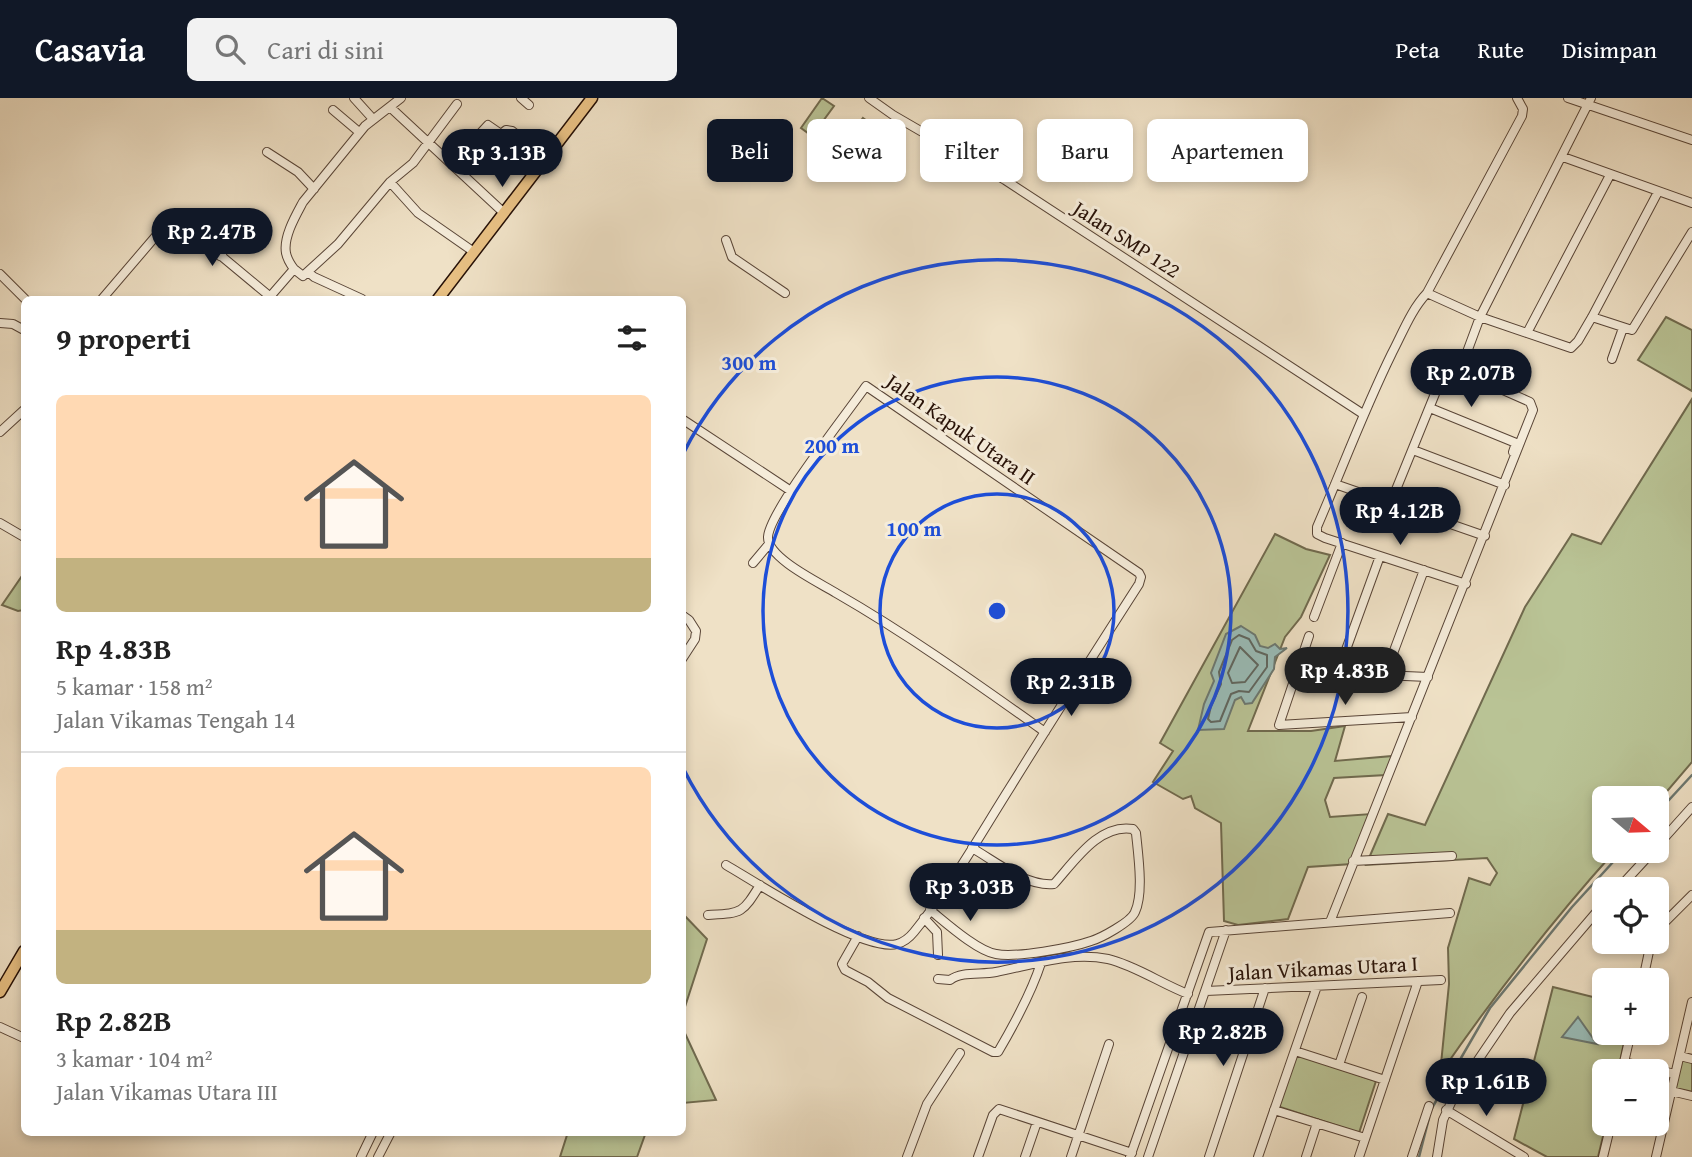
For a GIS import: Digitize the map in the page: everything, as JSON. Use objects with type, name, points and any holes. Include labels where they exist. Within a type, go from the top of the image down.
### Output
[{"type":"main road","points":[[440,296],[592,98]]},
{"type":"main road","points":[[0,992],[21,956]]},
{"type":"street","points":[[355,98],[373,119]]},
{"type":"street","points":[[401,98],[359,132],[296,216],[285,252],[294,269],[303,276],[338,244],[390,182],[413,163],[457,104]]},
{"type":"street","points":[[521,98],[529,105]]},
{"type":"street","name":"Jalan SMP 122","points":[[869,98],[893,115],[1005,180],[1363,414]]},
{"type":"street","points":[[1466,584],[1317,534],[1317,527],[1363,414],[1417,303],[1427,293],[1522,116],[1523,109],[1517,98]]},
{"type":"street","points":[[1567,98],[1590,102],[1692,141]]},
{"type":"street","points":[[1460,371],[1480,317],[1590,102]]},
{"type":"street","points":[[391,108],[504,213]]},
{"type":"street","points":[[332,110],[359,132]]},
{"type":"street","points":[[451,163],[488,125],[501,134],[506,130],[512,131],[546,158]]},
{"type":"street","points":[[267,152],[298,172],[314,190]]},
{"type":"street","points":[[1563,157],[1692,203]]},
{"type":"street","points":[[1527,333],[1610,174]]},
{"type":"street","points":[[390,182],[418,213],[474,252]]},
{"type":"street","points":[[1427,293],[1480,317],[1567,348],[1578,341],[1658,192]]},
{"type":"street","points":[[105,296],[173,216],[268,296]]},
{"type":"street","points":[[1592,317],[1628,331],[1634,328],[1692,232]]},
{"type":"street","points":[[220,256],[237,233]]},
{"type":"street","points":[[726,240],[732,257],[785,293]]},
{"type":"street","points":[[272,296],[294,269]]},
{"type":"street","points":[[308,272],[355,296]]},
{"type":"street","points":[[0,274],[22,296]]},
{"type":"street","points":[[0,323],[13,324],[21,328]]},
{"type":"street","points":[[1612,359],[1623,328]]},
{"type":"street","points":[[1330,922],[1485,536],[1533,406],[1530,402],[1460,371],[1452,370],[1443,374],[1391,502]]},
{"type":"street","name":"Jalan Kapuk Utara II","points":[[769,544],[769,534],[788,489],[866,386],[1139,573],[1141,577],[972,848],[913,934],[897,944],[882,945],[858,936]]},
{"type":"street","points":[[1430,408],[1516,443],[1512,455]]},
{"type":"street","points":[[0,432],[21,413]]},
{"type":"street","points":[[686,422],[788,489]]},
{"type":"street","points":[[1413,450],[1505,485]]},
{"type":"street","points":[[1335,484],[1485,536]]},
{"type":"street","points":[[0,523],[21,535]]},
{"type":"street","points":[[1314,617],[1342,543]]},
{"type":"street","points":[[753,563],[769,544],[776,554],[799,571],[889,624],[1045,732]]},
{"type":"street","points":[[1343,658],[1380,556]]},
{"type":"street","points":[[1424,570],[1383,675],[1428,677]]},
{"type":"street","points":[[686,653],[695,639],[689,621]]},
{"type":"street","points":[[1309,636],[1279,726],[1412,717]]},
{"type":"street","points":[[1670,832],[1692,807]]},
{"type":"street","points":[[930,910],[991,953],[1005,954],[1094,941],[1131,919],[1135,912],[1139,889],[1136,833],[1133,829],[1126,828],[1102,835],[1054,884],[1047,885],[1022,877],[972,848]]},
{"type":"street","points":[[1353,861],[1452,856]]},
{"type":"street","points":[[1629,877],[1642,863]]},
{"type":"street","points":[[726,865],[794,907],[858,936],[842,964],[845,970],[868,982],[888,998],[993,1052],[998,1052],[1013,1025],[1030,993],[1041,962]]},
{"type":"street","points":[[955,873],[989,898]]},
{"type":"street","points":[[708,915],[741,911],[760,885]]},
{"type":"street","points":[[1669,918],[1692,895]]},
{"type":"street","points":[[978,1157],[996,1110],[1131,1155],[1208,933],[1450,913]]},
{"type":"street","points":[[1437,1157],[1446,1110],[1510,1013],[1592,917]]},
{"type":"street","points":[[924,918],[937,932],[939,955]]},
{"type":"street","points":[[1149,1157],[1225,930]]},
{"type":"street","points":[[938,979],[950,980],[956,975],[996,972],[1020,965],[1069,958],[1108,959],[1188,994]]},
{"type":"street","name":"Jalan Vikamas Utara I","points":[[1206,991],[1441,980]]},
{"type":"street","points":[[1359,1157],[1418,981]]},
{"type":"street","points":[[1258,1157],[1317,986]]},
{"type":"street","points":[[1209,1157],[1265,988]]},
{"type":"street","points":[[1339,1065],[1362,997]]},
{"type":"street","points":[[1656,1157],[1692,1002]]},
{"type":"street","points":[[0,1027],[21,1037]]},
{"type":"street","points":[[1072,1157],[1109,1044]]},
{"type":"street","points":[[1295,1051],[1385,1080]]},
{"type":"street","points":[[907,1157],[927,1104],[960,1053]]},
{"type":"street","points":[[1679,1056],[1692,1059]]},
{"type":"street","points":[[1669,1073],[1675,1074]]},
{"type":"street","points":[[1671,1091],[1692,1096]]},
{"type":"street","points":[[1412,1157],[1429,1106]]},
{"type":"street","points":[[1274,1110],[1365,1138]]},
{"type":"street","points":[[1446,1110],[1524,1157]]},
{"type":"street","points":[[1025,1157],[1037,1122]]},
{"type":"street","points":[[1306,1157],[1317,1123]]},
{"type":"street","points":[[361,1157],[371,1136]]},
{"type":"street","points":[[378,1157],[389,1136]]},
{"type":"street","points":[[1603,1157],[1608,1136]]},
{"type":"green space","points":[[822,98],[834,106],[824,119],[807,119]]},
{"type":"green space","points":[[807,119],[807,132],[801,128]]},
{"type":"green space","points":[[1666,317],[1692,330],[1692,391],[1638,360]]},
{"type":"green space","points":[[1692,399],[1692,762],[1670,788],[1592,786],[1592,863],[1605,863],[1524,960],[1440,1074],[1449,984],[1448,948],[1469,878],[1490,885],[1497,873],[1487,858],[1366,865],[1388,814],[1425,825],[1525,607],[1572,534],[1601,544]]},
{"type":"green space","points":[[1275,534],[1306,549],[1330,555],[1301,617],[1285,637],[1248,731],[1311,731],[1345,726],[1335,761],[1393,756],[1386,775],[1334,778],[1325,800],[1330,817],[1371,814],[1352,864],[1308,867],[1288,919],[1238,925],[1224,921],[1221,823],[1195,808],[1191,796],[1183,799],[1153,782],[1173,751],[1160,743]]},
{"type":"green space","points":[[21,577],[21,610],[2,605]]},
{"type":"green space","points":[[686,917],[707,939],[686,1004]]},
{"type":"green space","points":[[1553,987],[1592,997],[1592,1045],[1623,1045],[1621,1059],[1592,1059],[1592,1136],[1603,1136],[1598,1157],[1547,1157],[1514,1139]]},
{"type":"green space","points":[[686,1035],[716,1100],[686,1103]]},
{"type":"green space","points":[[1295,1054],[1376,1081],[1359,1133],[1277,1106]]},
{"type":"green space","points":[[1681,1060],[1692,1061],[1692,1094],[1674,1090]]},
{"type":"green space","points":[[567,1136],[645,1136],[637,1157],[560,1157]]},
{"type":"water","points":[[1241,626],[1255,635],[1260,646],[1268,648],[1275,644],[1280,649],[1287,648],[1275,657],[1274,669],[1252,703],[1245,704],[1241,697],[1235,700],[1224,729],[1198,730],[1204,704],[1214,681],[1211,673],[1226,634]]},
{"type":"water","points":[[1578,1017],[1592,1037],[1592,1043],[1562,1037]]},
{"type":"waterway","points":[[1670,799],[1692,775]]},
{"type":"waterway","points":[[1432,1108],[1490,1008],[1572,907],[1612,863]]},
{"type":"waterway","points":[[1419,1157],[1429,1118]]}]
